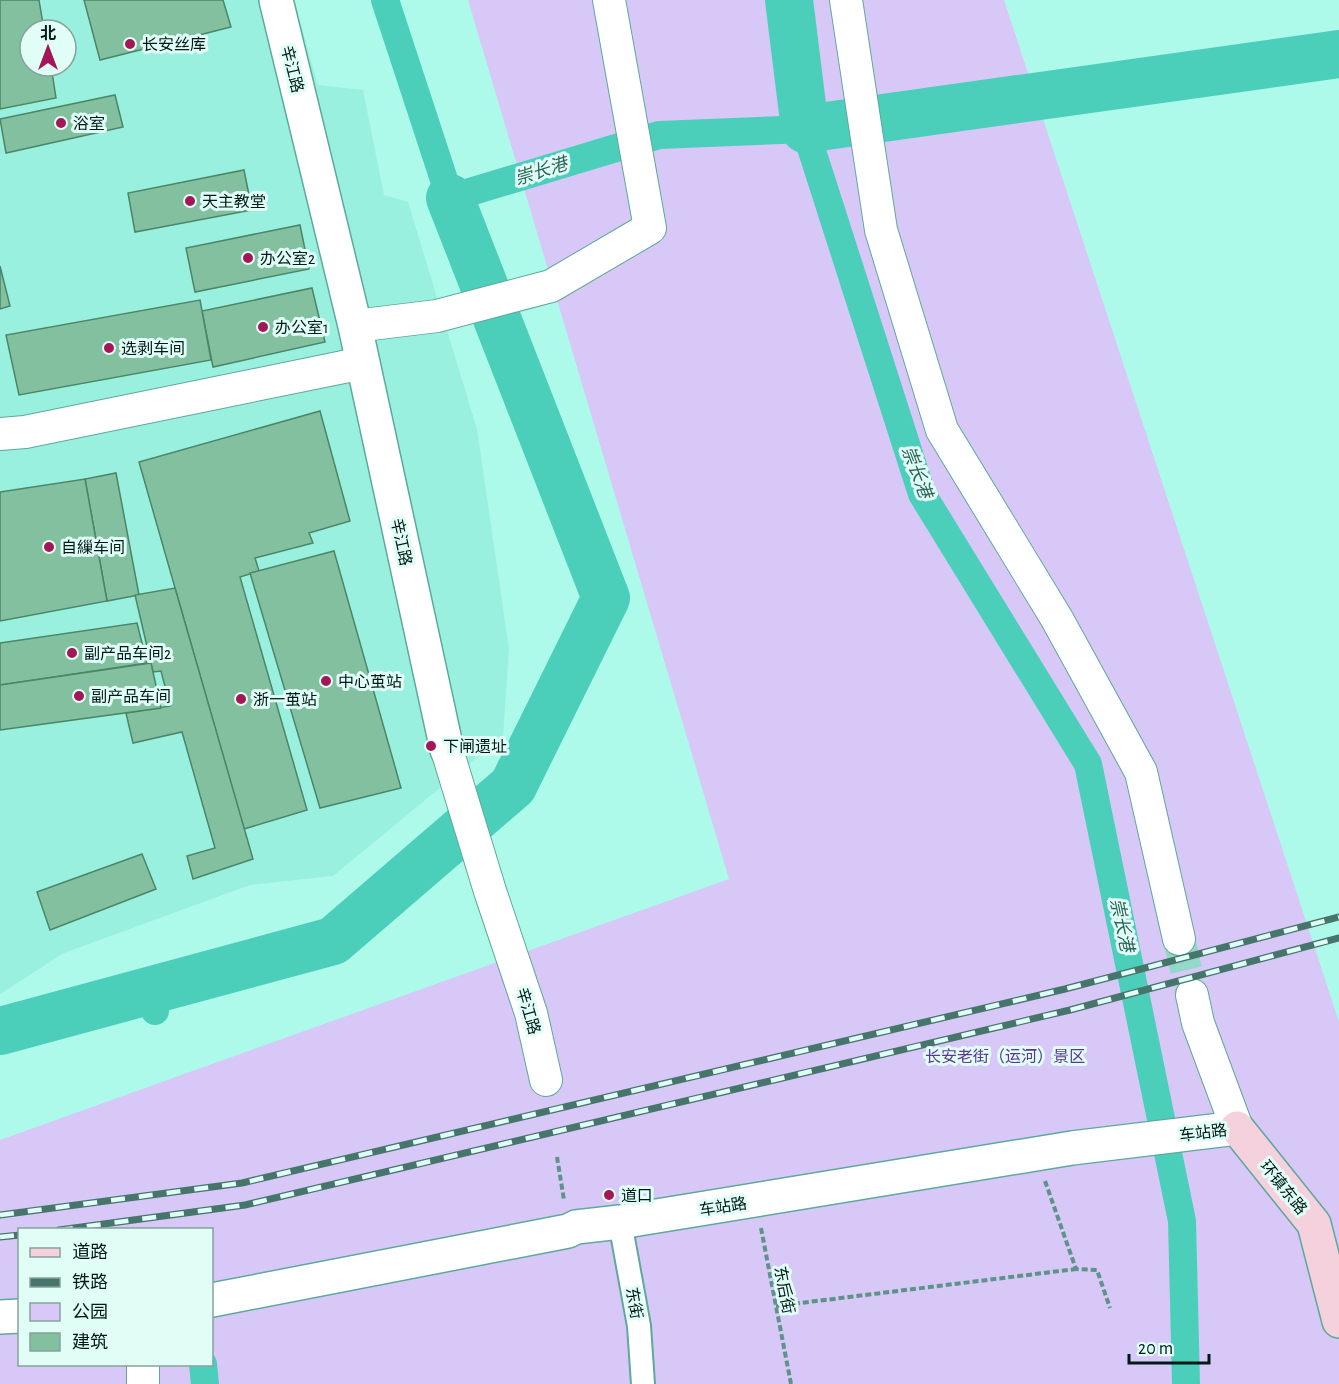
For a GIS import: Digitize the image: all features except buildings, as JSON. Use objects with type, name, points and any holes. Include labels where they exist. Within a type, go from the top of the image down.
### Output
[{"type":"main road","name":"环镇东路","points":[[1230,1129],[1314,1224],[1339,1321]]},
{"type":"street","name":"辛江路","points":[[276,0],[355,326],[447,750],[490,891],[531,1012],[546,1080]]},
{"type":"street","points":[[355,326],[437,316],[551,286],[650,228],[609,0]]},
{"type":"street","points":[[846,0],[881,230],[942,430],[1057,619],[1141,772],[1179,939]]},
{"type":"street","points":[[0,434],[25,432],[363,363]]},
{"type":"street","points":[[1192,995],[1198,1023],[1230,1129]]},
{"type":"street","name":"车站路","points":[[213,1300],[568,1231],[576,1227],[620,1222],[1107,1144],[1230,1129]]},
{"type":"street","name":"东街","points":[[620,1222],[639,1326],[644,1384]]},
{"type":"street","points":[[0,1317],[18,1316]]},
{"type":"street","points":[[143,1366],[143,1384]]},
{"type":"path","points":[[1035,1155],[1076,1269]]},
{"type":"path","points":[[558,1157],[568,1231]]},
{"type":"path","name":"东后街","points":[[756,1200],[791,1384]]},
{"type":"path","points":[[776,1306],[1076,1269],[1098,1270],[1110,1308]]},
{"type":"shaded area","points":[[0,0],[294,0],[318,85],[363,90],[384,195],[408,202],[477,429],[509,649],[503,736],[333,876],[250,885],[64,953],[0,994]]},
{"type":"green space","name":"长安老街（运河）景区","points":[[468,0],[1004,0],[1339,1022],[1339,1384],[0,1384],[0,1140],[729,879]]},
{"type":"waterway","name":"崇长港","points":[[385,0],[450,198],[659,135],[805,129],[922,494],[1088,764],[1182,1221],[1186,1384]]},
{"type":"waterway","points":[[789,0],[805,129],[1339,54]]},
{"type":"waterway","points":[[0,1031],[333,941],[513,786],[606,598],[450,198]]},
{"type":"waterway","points":[[151,989],[155,1011]]},
{"type":"waterway","points":[[203,1366],[205,1384]]},
{"type":"tunnel","points":[[1179,939],[1192,995]]},
{"type":"railway","points":[[0,1215],[242,1183],[1065,989],[1339,917]]},
{"type":"railway","points":[[74,1228],[245,1205],[1070,1010],[1339,938]]},
{"type":"railway","points":[[0,1237],[18,1235]]},
{"type":"place","name":"长安丝库","points":[[130,44]]},
{"type":"place","name":"浴室","points":[[61,123]]},
{"type":"place","name":"天主教堂","points":[[190,201]]},
{"type":"place","name":"办公室2","points":[[248,258]]},
{"type":"place","name":"办公室1","points":[[263,327]]},
{"type":"place","name":"选剥车间","points":[[109,348]]},
{"type":"place","name":"自繅车间","points":[[49,547]]},
{"type":"place","name":"副产品车间2","points":[[72,653]]},
{"type":"place","name":"中心茧站","points":[[326,681]]},
{"type":"place","name":"副产品车间","points":[[79,696]]},
{"type":"place","name":"浙一茧站","points":[[241,699]]},
{"type":"place","name":"下闸遗址","points":[[431,746]]},
{"type":"place","name":"道口","points":[[609,1195]]}]
